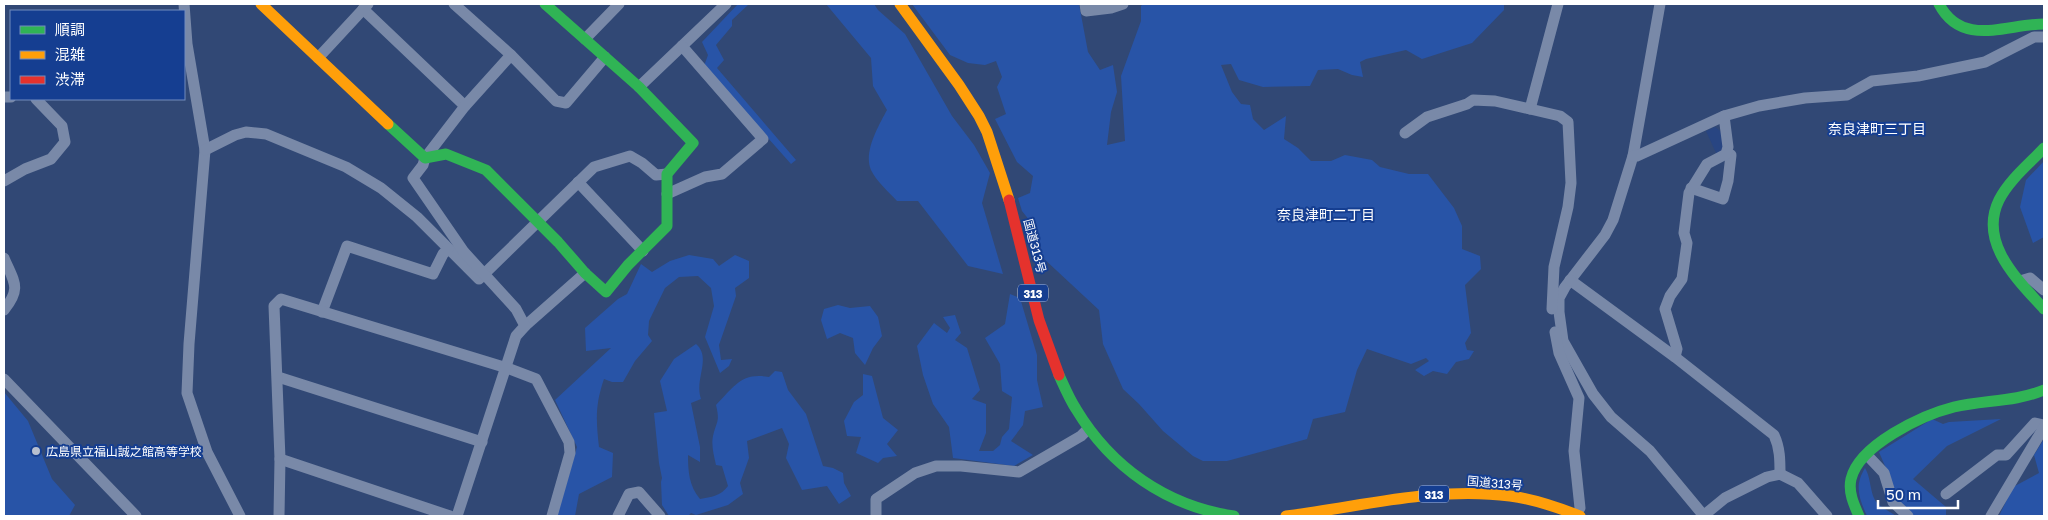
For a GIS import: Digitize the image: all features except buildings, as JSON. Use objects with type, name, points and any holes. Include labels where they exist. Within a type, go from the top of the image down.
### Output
[{"type":"main road","points":[[261,4],[424,158],[446,154],[486,170],[585,273],[606,292],[628,265],[667,226],[667,174],[693,143],[639,87],[545,4]]},
{"type":"main road","name":"国道313号","points":[[900,4],[965,94],[986,131],[1002,176],[1048,351],[1072,404],[1088,429],[1129,472],[1171,500],[1194,508],[1234,516]]},
{"type":"main road","points":[[1939,4],[1950,20],[1978,30],[1994,31],[2028,24],[2044,24]]},
{"type":"main road","points":[[2044,148],[1999,201],[1994,216],[1992,232],[1996,248],[2003,261],[2044,309]]},
{"type":"main road","points":[[1859,516],[1850,493],[1851,478],[1857,464],[1891,434],[1930,415],[1952,407],[1978,402],[2007,402],[2030,397],[2044,390]]},
{"type":"main road","name":"国道313号","points":[[1286,516],[1435,494],[1472,493],[1501,495],[1550,511],[1580,512]]},
{"type":"street","points":[[454,4],[512,55],[556,101],[566,103],[605,57]]},
{"type":"street","points":[[585,39],[619,4]]},
{"type":"street","points":[[639,87],[726,4]]},
{"type":"street","points":[[1085,4],[1086,11],[1111,8],[1123,4]]},
{"type":"street","points":[[1530,109],[1558,4]]},
{"type":"street","points":[[1660,4],[1633,156],[1613,220],[1559,298],[1560,326],[1563,341],[1589,387],[1612,417],[1650,452],[1703,516],[1725,498],[1767,477],[1780,474],[1798,483],[1827,516]]},
{"type":"street","points":[[318,58],[365,6],[465,106]]},
{"type":"street","points":[[185,17],[187,44],[205,150],[189,344],[187,393],[207,452],[240,516]]},
{"type":"street","points":[[1633,156],[1637,156],[1724,116],[1759,106],[1805,98],[1847,94],[1872,80],[1918,76],[1985,62],[2034,37],[2044,37]]},
{"type":"street","points":[[667,194],[705,177],[722,174],[763,138],[682,46]]},
{"type":"street","points":[[512,55],[465,106],[424,158],[423,166],[413,178],[464,252],[516,309],[525,326]]},
{"type":"street","points":[[4,181],[26,169],[51,159],[65,142],[62,126],[37,100]]},
{"type":"street","points":[[1405,133],[1427,116],[1467,104],[1473,100],[1495,101],[1530,109],[1560,116],[1568,122],[1572,183],[1554,267],[1551,315],[1559,352],[1579,398],[1574,451],[1580,512]]},
{"type":"street","points":[[1675,357],[1677,349],[1665,309],[1670,296],[1682,279],[1687,243],[1684,233],[1689,193],[1708,164],[1726,154],[1728,147],[1724,116]]},
{"type":"street","points":[[205,150],[240,133],[266,134],[346,167],[381,188],[417,217],[479,279],[594,167],[630,156],[656,175],[667,174]]},
{"type":"street","points":[[1691,188],[1723,199],[1728,181],[1731,155],[1726,154]]},
{"type":"street","points":[[578,182],[643,251]]},
{"type":"street","points":[[322,312],[347,246],[433,274],[448,249]]},
{"type":"street","points":[[4,258],[16,288],[13,299],[4,310]]},
{"type":"street","points":[[457,516],[516,336],[585,273]]},
{"type":"street","points":[[2020,281],[2030,278],[2044,290]]},
{"type":"street","points":[[1570,280],[1675,357],[1774,435],[1778,443],[1780,474]]},
{"type":"street","points":[[279,516],[280,460],[274,306],[281,299],[536,378],[569,442],[570,453],[552,516]]},
{"type":"street","points":[[278,377],[482,442]]},
{"type":"street","points":[[4,379],[136,516]]},
{"type":"street","points":[[1946,494],[1997,455],[2006,455],[2035,423],[2044,426],[1991,516]]},
{"type":"street","points":[[876,516],[876,499],[915,473],[936,466],[962,466],[1019,472],[1081,436],[1088,429]]},
{"type":"street","points":[[1867,455],[1884,473],[1892,502],[1908,516]]},
{"type":"street","points":[[280,460],[450,516]]},
{"type":"street","points":[[618,516],[629,494],[639,492],[660,516]]},
{"type":"shaded area","points":[[738,4],[749,4],[732,20],[732,26],[716,45],[724,60],[717,68],[796,160],[791,164],[704,66],[708,55],[702,42]]},
{"type":"shaded area","points":[[826,4],[874,4],[878,10],[905,34],[952,116],[974,145],[990,173],[982,203],[1003,274],[968,266],[918,201],[897,201],[873,174],[869,163],[870,147],[887,110],[873,86],[871,58]]},
{"type":"shaded area","points":[[912,4],[1079,4],[1088,52],[1100,70],[1113,65],[1117,92],[1111,112],[1107,145],[1125,141],[1121,76],[1141,21],[1141,6],[1143,4],[1504,4],[1504,10],[1472,43],[1422,59],[1406,50],[1366,59],[1360,62],[1363,77],[1338,69],[1318,70],[1310,86],[1263,87],[1239,80],[1231,64],[1221,65],[1232,92],[1241,104],[1250,105],[1253,119],[1264,130],[1286,116],[1284,139],[1298,148],[1311,161],[1331,161],[1345,155],[1372,160],[1380,167],[1409,174],[1428,174],[1454,208],[1462,226],[1462,249],[1480,256],[1481,269],[1465,285],[1471,333],[1465,343],[1467,350],[1474,351],[1469,359],[1456,362],[1447,374],[1433,371],[1424,376],[1415,370],[1429,361],[1426,358],[1411,364],[1367,349],[1357,370],[1345,412],[1313,419],[1307,439],[1227,461],[1203,461],[1193,456],[1163,431],[1123,389],[1103,344],[1099,310],[1042,257],[1038,231],[1022,211],[1018,198],[1030,193],[1033,176],[1017,162],[995,119],[1006,114],[997,87],[1002,77],[996,61],[985,65],[968,63],[950,55]]},
{"type":"shaded area","points":[[1715,127],[1723,133],[1726,146],[1717,155],[1706,131]]},
{"type":"shaded area","points":[[2044,161],[2044,237],[2033,243],[2020,207],[2026,180]]},
{"type":"shaded area","points":[[689,255],[713,259],[719,266],[735,255],[749,261],[749,278],[735,288],[736,296],[719,345],[721,360],[732,359],[729,366],[720,373],[705,337],[714,306],[711,288],[698,276],[679,277],[665,288],[649,321],[648,335],[652,341],[635,361],[623,382],[612,382],[604,379],[598,405],[597,429],[599,447],[613,453],[612,477],[579,494],[575,516],[557,516],[577,447],[555,400],[611,348],[586,351],[585,328],[618,299],[627,294],[641,264],[652,272],[670,261]]},
{"type":"shaded area","points":[[1010,294],[1020,298],[1037,355],[1037,380],[1043,407],[1025,411],[1023,425],[1011,441],[1033,455],[1014,466],[953,458],[949,427],[933,404],[923,375],[917,346],[934,323],[947,333],[950,328],[943,317],[955,315],[961,333],[955,340],[967,348],[980,390],[972,399],[986,404],[986,433],[979,451],[993,451],[1000,445],[1002,437],[1009,429],[1012,397],[1002,391],[1000,364],[985,338],[1005,324]]},
{"type":"shaded area","points":[[838,305],[850,308],[870,306],[878,317],[882,336],[873,348],[865,365],[855,353],[853,338],[840,333],[827,339],[821,320],[824,309]]},
{"type":"shaded area","points":[[696,344],[703,356],[699,391],[701,399],[691,403],[700,447],[700,462],[688,455],[688,461],[691,484],[700,499],[719,494],[728,486],[722,466],[716,465],[713,451],[712,439],[718,418],[716,405],[739,382],[751,377],[769,377],[775,371],[782,372],[788,390],[806,414],[823,466],[843,473],[844,483],[851,496],[839,504],[827,486],[802,490],[786,458],[789,444],[782,428],[747,441],[749,458],[740,483],[743,494],[728,505],[696,515],[691,513],[688,516],[669,516],[662,505],[662,478],[654,413],[667,411],[660,381],[674,359]]},
{"type":"shaded area","points":[[863,374],[872,376],[883,418],[898,430],[887,444],[897,456],[883,458],[878,463],[856,453],[861,437],[847,436],[844,421],[854,402],[863,395]]},
{"type":"shaded area","points":[[4,392],[28,421],[52,479],[75,505],[69,516],[4,516]]},
{"type":"shaded area","points":[[1932,419],[1943,424],[2001,419],[1947,446],[1913,479],[1946,507],[1946,516],[1914,516],[1894,500],[1885,466],[1879,452]]},
{"type":"shaded area","points":[[2044,439],[2044,516],[1999,516],[2013,487],[2039,473],[2034,455]]},
{"type":"shaded area","points":[[1865,468],[1876,501],[1896,516],[1867,516],[1859,492],[1860,481]]},
{"type":"traffic: fast","points":[[388,124],[425,158],[446,154],[486,170],[558,242],[585,273],[606,292],[628,265],[667,226],[667,174],[693,143],[639,87],[545,4]]},
{"type":"traffic: fast","points":[[1939,4],[1949,17],[1960,26],[1973,30],[2044,24]]},
{"type":"traffic: fast","points":[[2044,148],[2003,193],[1994,216],[1997,246],[2004,260],[2023,286],[2044,309]]},
{"type":"traffic: fast","points":[[1059,375],[1073,405],[1090,430],[1123,466],[1163,493],[1209,511],[1234,516]]},
{"type":"traffic: fast","points":[[1859,516],[1851,494],[1851,479],[1856,466],[1879,443],[1909,424],[1941,411],[1965,405],[2022,397],[2044,390]]},
{"type":"traffic: slow","points":[[261,4],[388,124]]},
{"type":"traffic: slow","points":[[900,4],[959,85],[979,116],[987,132],[1009,200]]},
{"type":"traffic: slow","points":[[1286,516],[1398,499],[1454,494],[1482,494],[1528,499],[1580,516]]},
{"type":"traffic: jam","points":[[1009,200],[1039,320],[1059,375]]},
{"type":"place","name":"広島県立福山誠之館高等学校","points":[[36,451]]},
{"type":"district","name":"奈良津町三丁目","points":[[1877,128]]},
{"type":"district","name":"奈良津町二丁目","points":[[1326,214]]}]
